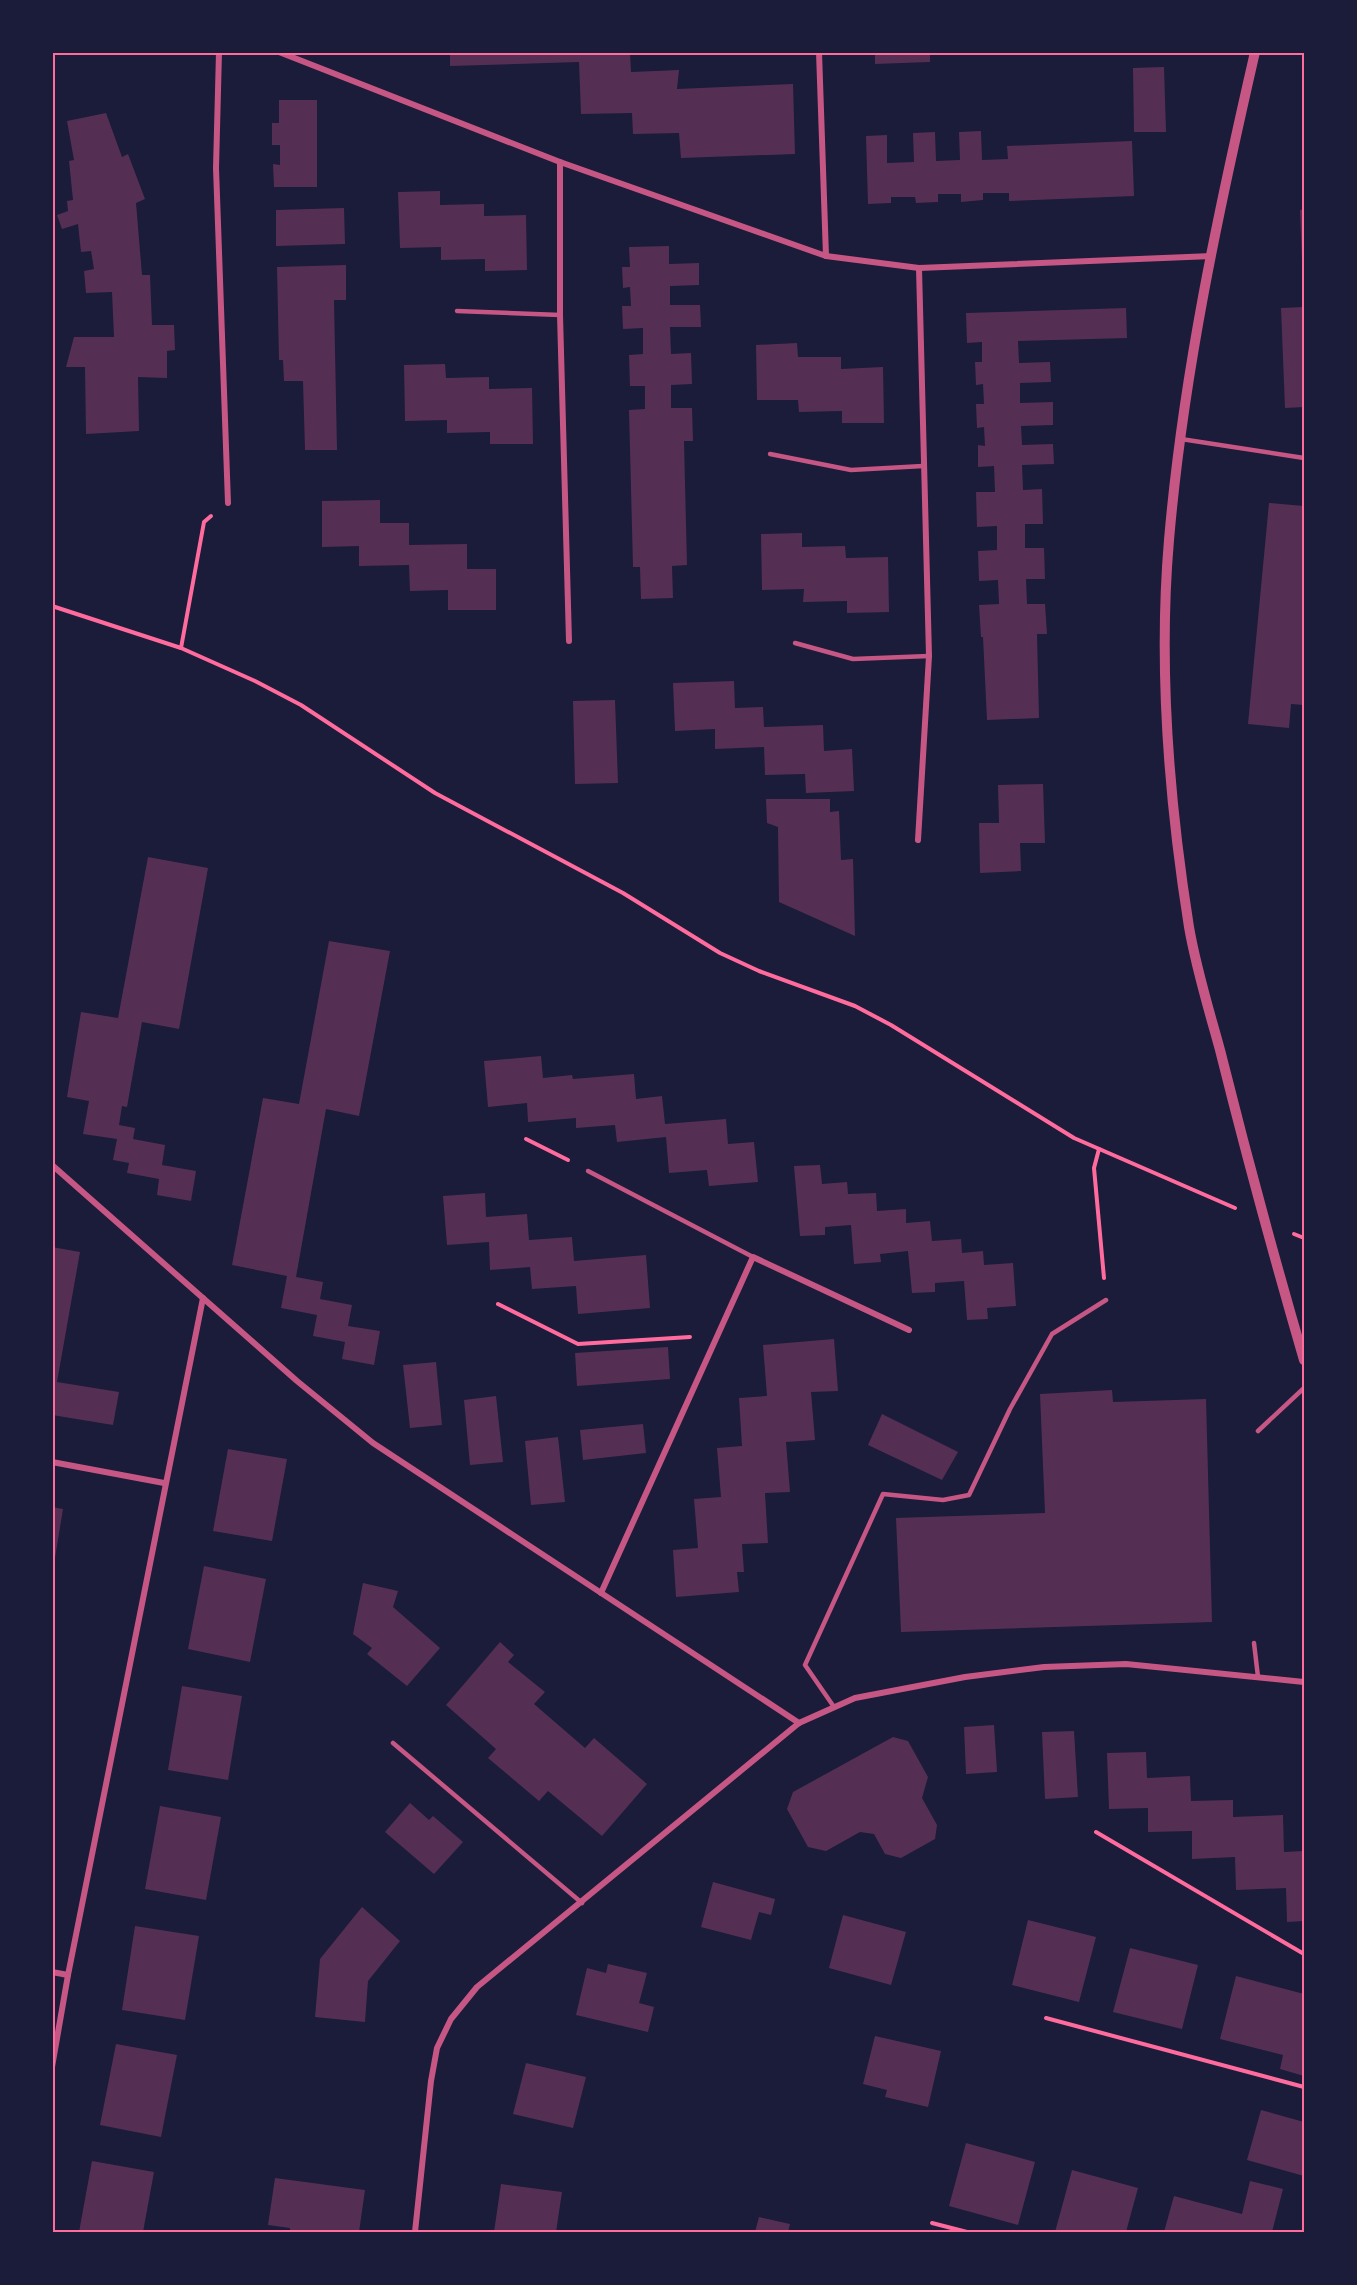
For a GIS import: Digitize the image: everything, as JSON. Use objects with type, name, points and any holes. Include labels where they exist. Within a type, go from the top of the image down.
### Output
[{"type":"street","points":[[219,52],[216,168],[228,502]]},
{"type":"street","points":[[279,52],[561,162],[826,256],[919,268],[1212,256]]},
{"type":"street","points":[[819,52],[826,256]]},
{"type":"street","points":[[1255,52],[1212,256],[1180,440],[1169,543],[1165,676],[1177,841],[1190,931],[1241,1135],[1305,1360]]},
{"type":"street","points":[[561,162],[560,315],[569,641]]},
{"type":"street","points":[[918,840],[929,656],[919,268]]},
{"type":"street","points":[[52,1165],[297,1382],[373,1443],[799,1723]]},
{"type":"street","points":[[601,1593],[753,1257],[909,1330]]},
{"type":"street","points":[[52,2067],[164,1483],[203,1299]]},
{"type":"street","points":[[52,1462],[164,1483]]},
{"type":"street","points":[[415,2232],[430,2081],[438,2048],[451,2019],[477,1988],[799,1723],[855,1698],[965,1677],[1044,1667],[1126,1664],[1305,1682]]},
{"type":"street","points":[[52,1972],[68,1975]]},
{"type":"lane","points":[[457,311],[560,315]]},
{"type":"lane","points":[[1180,440],[1305,458]]},
{"type":"lane","points":[[770,454],[851,470],[923,466]]},
{"type":"lane","points":[[795,643],[853,659],[929,656]]},
{"type":"lane","points":[[588,1171],[753,1257]]},
{"type":"lane","points":[[834,1707],[805,1665],[883,1494],[943,1500],[969,1495],[1010,1409],[1052,1334],[1106,1300]]},
{"type":"lane","points":[[1258,1431],[1305,1388]]},
{"type":"lane","points":[[1254,1643],[1258,1677]]},
{"type":"lane","points":[[393,1743],[582,1903]]},
{"type":"path","points":[[181,648],[204,522],[228,502]]},
{"type":"path","points":[[52,606],[181,648],[301,705],[435,793],[623,893],[720,953],[855,1006],[891,1025],[1026,1110],[1099,1149],[1240,1210]]},
{"type":"path","points":[[526,1139],[588,1171]]},
{"type":"path","points":[[1099,1149],[1094,1167],[1106,1300]]},
{"type":"path","points":[[1283,1229],[1305,1238]]},
{"type":"path","points":[[498,1304],[578,1344],[718,1335]]},
{"type":"path","points":[[1096,1832],[1305,1954]]},
{"type":"path","points":[[1046,2018],[1305,2087]]},
{"type":"path","points":[[932,2223],[967,2232]]},
{"type":"building","points":[[450,52],[630,52],[631,72],[679,70],[677,89],[793,84],[795,154],[681,158],[679,133],[633,134],[632,113],[581,114],[579,62],[450,66]]},
{"type":"building","points":[[875,52],[930,52],[930,62],[875,64]]},
{"type":"building","points":[[1164,67],[1166,132],[1134,132],[1133,68]]},
{"type":"building","points":[[279,100],[317,100],[317,187],[274,187],[273,164],[280,165],[280,145],[272,145],[272,123],[279,123]]},
{"type":"building","points":[[106,113],[122,157],[128,154],[145,199],[136,203],[142,275],[150,275],[152,325],[174,325],[175,350],[167,351],[167,378],[138,377],[139,431],[86,434],[85,367],[66,367],[74,337],[114,337],[112,292],[86,293],[84,271],[94,269],[91,251],[81,252],[78,224],[62,229],[57,215],[68,211],[67,201],[73,200],[69,161],[74,160],[67,121]]},
{"type":"building","points":[[981,131],[982,160],[1008,159],[1007,146],[1132,141],[1134,196],[1009,201],[1009,193],[983,193],[983,200],[961,202],[961,194],[938,194],[938,202],[916,203],[915,197],[891,197],[891,203],[868,204],[866,136],[887,135],[887,163],[914,162],[913,133],[935,132],[936,161],[960,160],[959,132]]},
{"type":"building","points":[[440,191],[440,205],[484,204],[484,216],[526,215],[527,270],[485,271],[485,259],[441,260],[441,247],[400,248],[398,192]]},
{"type":"building","points":[[344,208],[345,244],[276,246],[276,210]]},
{"type":"building","points":[[1304,209],[1304,288],[1303,288],[1300,210]]},
{"type":"building","points":[[669,246],[669,264],[699,263],[699,285],[670,286],[670,305],[700,305],[701,327],[670,327],[671,354],[691,353],[692,384],[671,385],[671,408],[692,408],[693,441],[684,441],[687,565],[672,566],[673,598],[641,599],[640,567],[633,567],[629,410],[645,409],[645,386],[630,386],[629,355],[643,354],[643,328],[623,329],[622,306],[631,306],[630,287],[623,288],[622,267],[630,267],[629,247]]},
{"type":"building","points":[[346,265],[346,300],[334,300],[337,450],[305,450],[303,381],[284,381],[283,360],[279,360],[277,267]]},
{"type":"building","points":[[1304,307],[1304,407],[1285,408],[1281,308]]},
{"type":"building","points":[[1126,308],[1127,338],[1018,341],[1019,363],[1050,362],[1051,382],[1020,383],[1020,403],[1053,402],[1053,425],[1021,426],[1022,445],[1053,444],[1054,464],[1022,465],[1023,490],[1042,489],[1043,524],[1025,524],[1025,548],[1044,548],[1045,579],[1026,579],[1027,604],[1045,604],[1047,634],[1037,634],[1039,718],[987,720],[979,605],[999,604],[998,580],[979,581],[978,551],[997,550],[997,526],[977,527],[976,492],[995,492],[994,466],[978,467],[978,445],[985,446],[984,427],[977,428],[976,404],[984,404],[983,384],[976,385],[975,362],[982,362],[982,342],[967,343],[966,313]]},
{"type":"building","points":[[797,343],[798,357],[841,357],[841,369],[883,367],[884,423],[842,423],[842,411],[799,412],[798,400],[757,400],[756,345]]},
{"type":"building","points":[[445,364],[446,378],[489,377],[489,389],[532,388],[533,444],[490,444],[490,432],[447,433],[447,420],[405,421],[404,365]]},
{"type":"building","points":[[380,500],[380,523],[409,523],[409,545],[467,544],[467,569],[496,569],[496,610],[448,610],[448,590],[410,591],[409,565],[359,566],[359,546],[322,547],[322,501]]},
{"type":"building","points":[[1269,503],[1304,506],[1304,705],[1291,704],[1289,728],[1248,724]]},
{"type":"building","points":[[802,533],[802,547],[845,546],[846,558],[888,557],[889,612],[847,613],[847,601],[803,602],[804,589],[762,590],[761,534]]},
{"type":"building","points":[[734,681],[735,708],[763,707],[764,727],[823,725],[824,751],[852,749],[854,791],[806,793],[805,774],[765,775],[764,747],[715,749],[715,729],[675,731],[673,683]]},
{"type":"building","points":[[615,700],[618,783],[575,784],[573,701]]},
{"type":"building","points":[[1043,784],[1045,843],[1020,843],[1021,871],[980,873],[979,823],[999,823],[998,785]]},
{"type":"building","points":[[766,799],[830,799],[830,812],[839,811],[841,860],[853,859],[855,936],[779,902],[778,827],[767,823]]},
{"type":"building","points":[[148,857],[208,868],[179,1029],[142,1022],[127,1107],[122,1106],[119,1125],[135,1128],[133,1139],[165,1145],[162,1165],[196,1171],[191,1201],[157,1195],[159,1179],[127,1173],[129,1163],[113,1160],[117,1139],[83,1134],[89,1101],[67,1097],[81,1012],[118,1018]]},
{"type":"building","points":[[329,941],[390,951],[359,1116],[326,1109],[296,1277],[323,1282],[320,1299],[352,1305],[348,1326],[380,1331],[374,1365],[342,1359],[345,1342],[313,1336],[317,1315],[281,1308],[287,1276],[232,1265],[263,1098],[299,1104]]},
{"type":"building","points":[[541,1056],[543,1078],[572,1075],[573,1079],[634,1074],[636,1099],[662,1096],[665,1124],[726,1119],[728,1144],[754,1142],[758,1182],[709,1186],[707,1170],[669,1173],[666,1137],[617,1142],[615,1125],[576,1128],[576,1118],[528,1122],[527,1103],[488,1107],[484,1061]]},
{"type":"building","points":[[820,1165],[822,1184],[847,1182],[848,1194],[876,1193],[877,1211],[906,1209],[906,1223],[930,1221],[932,1241],[961,1239],[962,1253],[983,1251],[984,1265],[1013,1263],[1016,1306],[987,1308],[988,1319],[967,1320],[964,1281],[935,1283],[935,1292],[912,1293],[908,1251],[880,1254],[881,1262],[854,1264],[851,1225],[825,1227],[825,1235],[800,1236],[794,1166]]},
{"type":"building","points":[[485,1193],[486,1217],[527,1214],[529,1240],[572,1237],[574,1261],[646,1255],[650,1308],[578,1314],[576,1286],[532,1289],[530,1267],[490,1270],[489,1242],[447,1245],[443,1196]]},
{"type":"building","points":[[52,1247],[80,1252],[57,1382],[119,1392],[113,1425],[52,1415]]},
{"type":"building","points":[[834,1339],[838,1391],[811,1392],[815,1440],[786,1442],[790,1492],[765,1493],[768,1543],[742,1544],[744,1572],[737,1572],[739,1592],[676,1597],[673,1550],[698,1548],[694,1499],[721,1497],[717,1448],[742,1446],[739,1398],[767,1396],[763,1345]]},
{"type":"building","points":[[668,1347],[670,1379],[577,1386],[575,1353]]},
{"type":"building","points":[[436,1362],[442,1425],[410,1428],[403,1365]]},
{"type":"building","points":[[1112,1390],[1113,1402],[1206,1399],[1212,1622],[901,1632],[896,1518],[1045,1513],[1040,1394]]},
{"type":"building","points":[[496,1396],[503,1462],[470,1465],[464,1400]]},
{"type":"building","points":[[882,1414],[958,1452],[942,1480],[868,1445]]},
{"type":"building","points":[[643,1424],[646,1453],[583,1460],[580,1430]]},
{"type":"building","points":[[558,1437],[565,1502],[531,1505],[525,1441]]},
{"type":"building","points":[[228,1449],[287,1459],[272,1541],[213,1531]]},
{"type":"building","points":[[52,1507],[63,1509],[54,1564],[52,1564]]},
{"type":"building","points":[[204,1566],[266,1579],[250,1662],[188,1649]]},
{"type":"building","points":[[363,1583],[398,1591],[393,1607],[440,1648],[407,1686],[367,1654],[372,1648],[353,1634]]},
{"type":"building","points":[[500,1642],[514,1655],[508,1662],[545,1692],[534,1704],[585,1748],[594,1738],[647,1784],[602,1836],[548,1791],[539,1801],[488,1758],[496,1749],[446,1705]]},
{"type":"building","points":[[182,1686],[242,1696],[228,1780],[168,1770]]},
{"type":"building","points":[[994,1725],[997,1772],[966,1774],[964,1727]]},
{"type":"building","points":[[1074,1731],[1078,1797],[1045,1799],[1042,1732]]},
{"type":"building","points":[[893,1737],[908,1741],[928,1777],[922,1798],[937,1825],[935,1839],[901,1858],[885,1854],[874,1834],[860,1832],[826,1851],[808,1847],[787,1809],[793,1792]]},
{"type":"building","points":[[1146,1752],[1147,1778],[1190,1776],[1191,1801],[1233,1800],[1233,1817],[1283,1815],[1284,1852],[1304,1851],[1304,1921],[1287,1922],[1286,1888],[1236,1890],[1235,1857],[1192,1859],[1192,1831],[1148,1832],[1148,1808],[1109,1809],[1107,1753]]},
{"type":"building","points":[[410,1803],[429,1820],[433,1816],[463,1842],[434,1874],[385,1832]]},
{"type":"building","points":[[160,1806],[221,1817],[206,1900],[145,1889]]},
{"type":"building","points":[[713,1882],[775,1899],[771,1915],[759,1912],[751,1940],[701,1927]]},
{"type":"building","points":[[362,1907],[400,1941],[368,1981],[365,2022],[315,2017],[320,1959]]},
{"type":"building","points":[[843,1915],[906,1932],[891,1985],[829,1968]]},
{"type":"building","points":[[1028,1920],[1096,1937],[1079,2002],[1012,1985]]},
{"type":"building","points":[[135,1926],[199,1936],[185,2020],[122,2010]]},
{"type":"building","points":[[1130,1948],[1198,1965],[1182,2029],[1113,2012]]},
{"type":"building","points":[[608,1964],[647,1973],[639,2003],[654,2007],[648,2032],[576,2015],[587,1968],[606,1973]]},
{"type":"building","points":[[1236,1976],[1304,1994],[1304,2076],[1280,2069],[1283,2055],[1220,2039]]},
{"type":"building","points":[[875,2036],[941,2051],[928,2107],[885,2097],[887,2090],[863,2084]]},
{"type":"building","points":[[116,2044],[177,2055],[161,2137],[100,2125]]},
{"type":"building","points":[[526,2063],[586,2077],[573,2128],[513,2114]]},
{"type":"building","points":[[1261,2110],[1304,2122],[1304,2176],[1247,2160]]},
{"type":"building","points":[[966,2143],[1035,2162],[1018,2225],[949,2206]]},
{"type":"building","points":[[92,2161],[154,2172],[143,2232],[79,2232]]},
{"type":"building","points":[[1072,2170],[1138,2188],[1126,2232],[1055,2232]]},
{"type":"building","points":[[275,2178],[365,2190],[359,2232],[290,2232],[290,2228],[268,2225]]},
{"type":"building","points":[[1250,2181],[1283,2189],[1272,2232],[1164,2232],[1174,2196],[1242,2214]]},
{"type":"building","points":[[501,2184],[562,2192],[556,2232],[494,2232]]},
{"type":"building","points":[[759,2217],[790,2224],[788,2232],[755,2232]]}]
